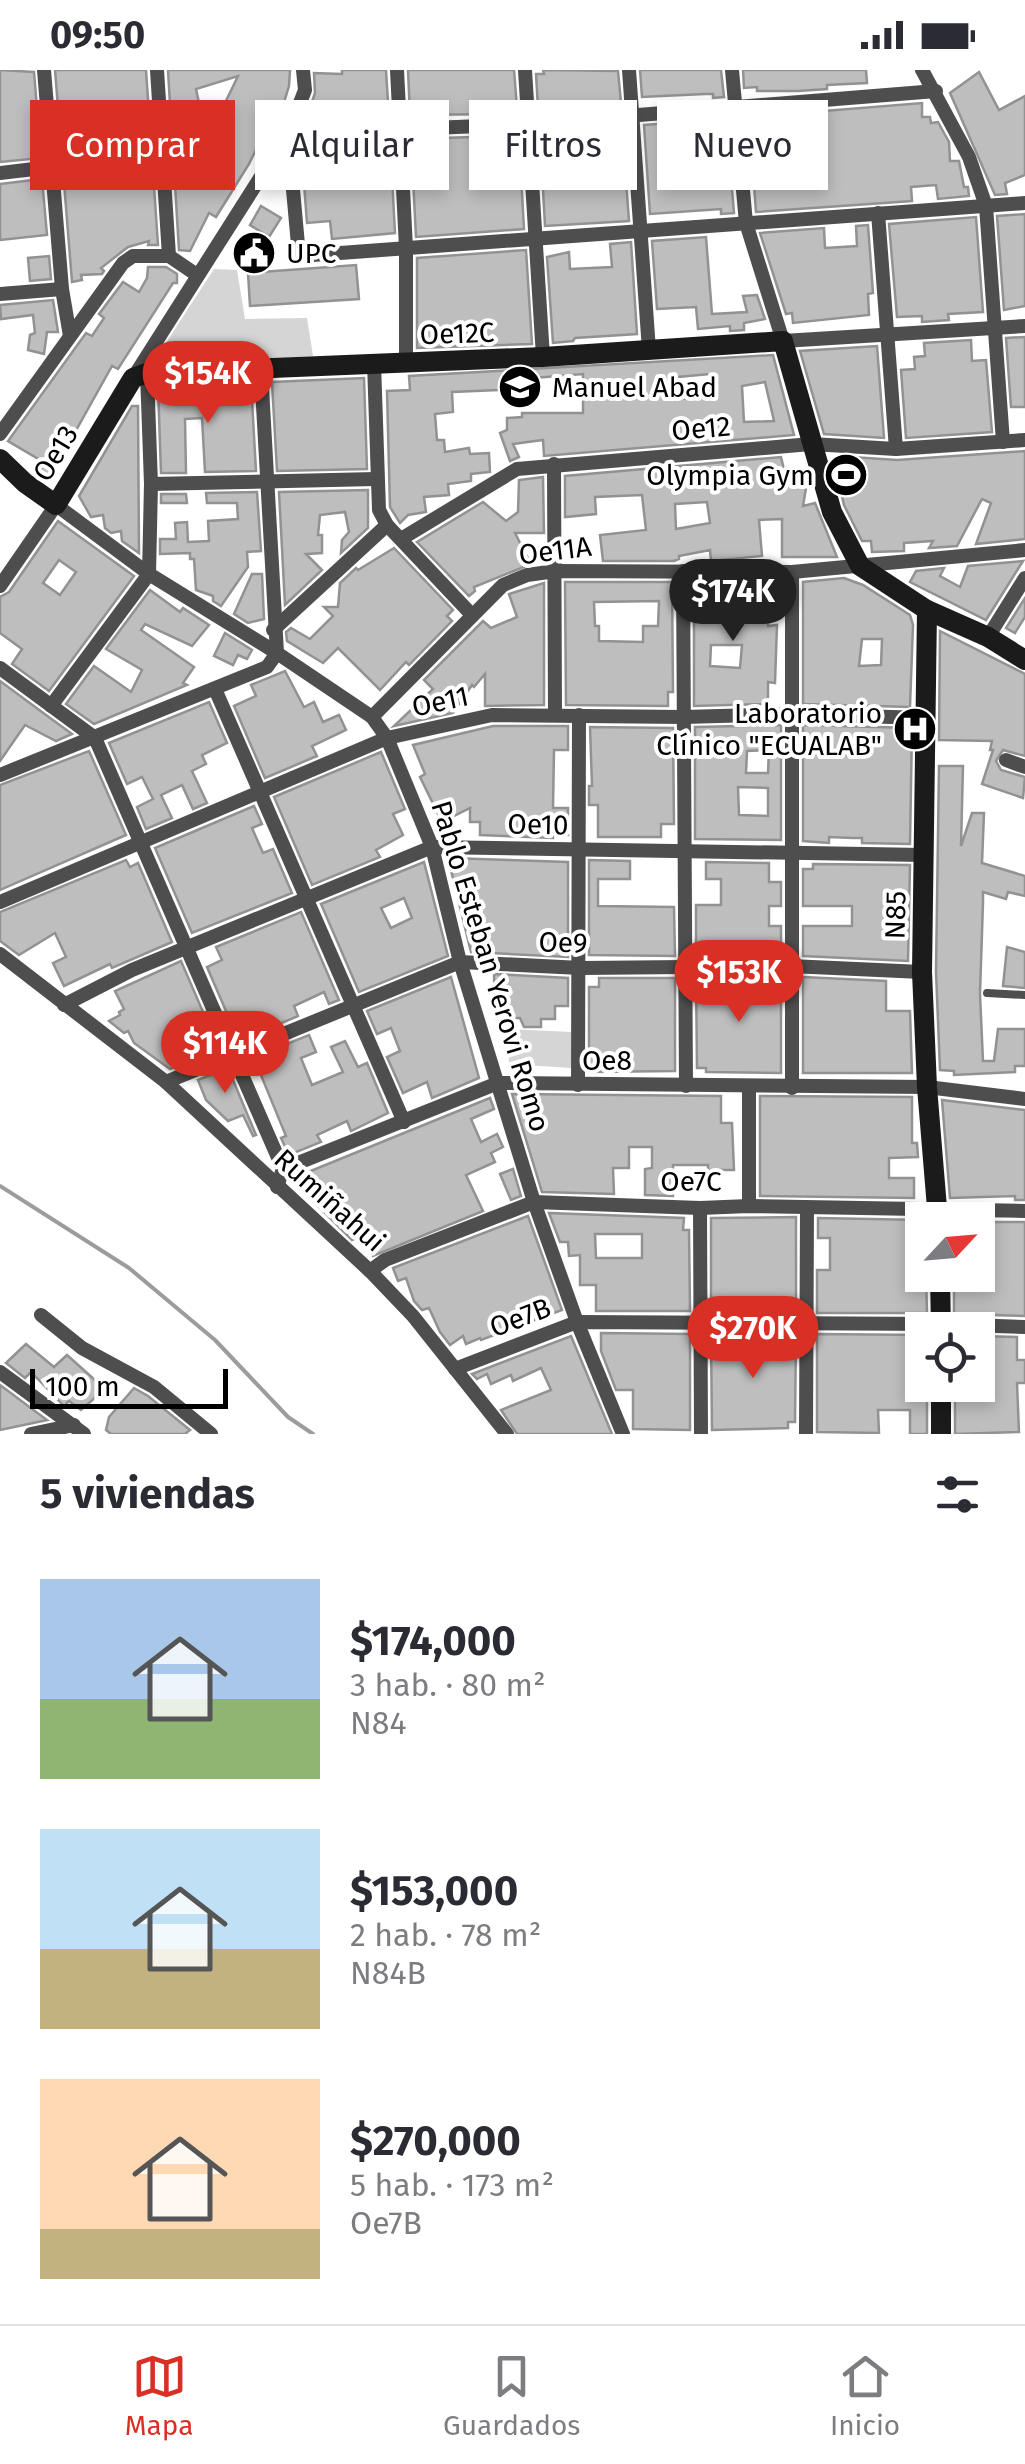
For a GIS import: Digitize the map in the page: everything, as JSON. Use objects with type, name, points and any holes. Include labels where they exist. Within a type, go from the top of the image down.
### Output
[{"type":"main road","name":"Oe12C","points":[[140,376],[784,341]]},
{"type":"main road","points":[[784,341],[832,512],[860,566],[927,610],[988,637],[1025,660]]},
{"type":"main road","name":"Oe13","points":[[56,505],[140,376]]},
{"type":"main road","name":"Pablo Esteban Yerovi Romo","points":[[0,459],[56,505]]},
{"type":"main road","name":"N85","points":[[927,610],[922,972],[937,1202]]},
{"type":"main road","points":[[941,1402],[941,1434]]},
{"type":"street","points":[[44,70],[46,100]]},
{"type":"street","points":[[157,70],[170,256]]},
{"type":"street","points":[[302,100],[306,90],[303,70]]},
{"type":"street","points":[[397,70],[398,100]]},
{"type":"street","points":[[524,70],[526,100]]},
{"type":"street","points":[[629,70],[631,100]]},
{"type":"street","points":[[732,70],[734,100]]},
{"type":"street","points":[[922,70],[969,157],[986,206],[1003,442]]},
{"type":"street","points":[[806,100],[936,91]]},
{"type":"street","points":[[0,173],[30,169]]},
{"type":"street","points":[[51,706],[149,574],[151,484],[140,376],[197,275],[255,185]]},
{"type":"street","points":[[53,190],[70,336]]},
{"type":"street","points":[[293,190],[299,256],[1025,203]]},
{"type":"street","points":[[403,190],[406,362]]},
{"type":"street","points":[[532,190],[543,357]]},
{"type":"street","points":[[636,190],[649,350]]},
{"type":"street","points":[[743,190],[746,223],[784,341],[1025,326]]},
{"type":"street","points":[[878,213],[896,449]]},
{"type":"street","points":[[0,434],[123,262],[133,256],[170,256],[197,275]]},
{"type":"street","points":[[0,294],[62,289]]},
{"type":"street","points":[[374,363],[379,510],[387,526],[471,614]]},
{"type":"street","points":[[0,775],[267,666],[277,653],[261,370]]},
{"type":"street","name":"Oe12","points":[[401,539],[516,469],[811,444],[896,449],[1025,440]]},
{"type":"street","points":[[554,464],[556,714]]},
{"type":"street","points":[[151,484],[376,479]]},
{"type":"street","points":[[0,586],[7,565],[56,505]]},
{"type":"street","name":"Pablo Esteban Yerovi Romo","points":[[56,505],[149,574],[372,717],[386,738],[432,847],[460,962],[534,1202],[623,1434]]},
{"type":"street","points":[[274,630],[387,526]]},
{"type":"street","name":"Oe11A","points":[[372,717],[471,614],[503,585],[527,575],[556,571],[792,572],[1025,550]]},
{"type":"street","points":[[683,571],[686,1086]]},
{"type":"street","points":[[792,572],[792,1088]]},
{"type":"street","points":[[988,637],[1025,578]]},
{"type":"street","points":[[0,668],[95,738],[284,1169],[277,1187]]},
{"type":"street","points":[[214,689],[404,1122]]},
{"type":"street","name":"Oe11","points":[[0,902],[386,738],[492,715],[791,714],[925,718]]},
{"type":"street","points":[[578,715],[578,1085]]},
{"type":"street","points":[[1006,760],[1025,768]]},
{"type":"street","name":"Oe10","points":[[64,1005],[132,970],[432,847],[924,856]]},
{"type":"street","name":"Rumiñahui","points":[[0,954],[166,1082],[370,1271],[507,1434]]},
{"type":"street","name":"Oe9","points":[[166,1082],[460,962],[581,968],[790,966],[922,972]]},
{"type":"street","name":"Oe8","points":[[284,1169],[498,1084],[927,1086],[1025,1099]]},
{"type":"street","points":[[749,1087],[749,1206]]},
{"type":"street","name":"Oe7C","points":[[370,1271],[385,1260],[534,1202],[905,1212]]},
{"type":"street","points":[[700,1208],[700,1434]]},
{"type":"street","points":[[806,1434],[807,1208]]},
{"type":"street","name":"Oe7C","points":[[995,1212],[1025,1211]]},
{"type":"street","points":[[41,1315],[82,1348],[154,1387],[211,1434]]},
{"type":"street","name":"Oe7B","points":[[455,1369],[577,1322],[905,1326]]},
{"type":"street","name":"Oe7B","points":[[995,1327],[1025,1327]]},
{"type":"street","points":[[0,1372],[79,1430]]},
{"type":"street","points":[[31,1434],[79,1430]]},
{"type":"lane","points":[[987,993],[1025,996]]},
{"type":"shaded area","points":[[214,269],[237,270],[245,319],[307,318],[313,356],[171,366],[162,349]]},
{"type":"shaded area","points":[[508,1029],[571,1032],[571,1068],[509,1064]]},
{"type":"building","points":[[0,70],[34,72],[36,100],[30,100],[30,159],[0,162]]},
{"type":"building","points":[[55,70],[146,70],[148,100],[57,100]]},
{"type":"building","points":[[168,70],[290,70],[285,100],[255,100],[255,152],[235,186],[235,100],[226,100],[238,76],[196,89],[198,100],[170,100]]},
{"type":"building","points":[[342,70],[386,70],[388,100],[313,100],[314,73],[342,74]]},
{"type":"building","points":[[408,70],[514,70],[516,100],[469,100],[469,114],[449,115],[449,100],[409,100]]},
{"type":"building","points":[[543,70],[618,71],[621,100],[538,100],[536,74],[544,74]]},
{"type":"building","points":[[640,70],[721,70],[724,97],[642,97]]},
{"type":"building","points":[[743,70],[866,70],[867,83],[827,85],[827,89],[757,91],[757,87],[744,88]]},
{"type":"building","points":[[979,72],[999,110],[1025,96],[1025,175],[1005,183],[1007,194],[995,195],[950,93]]},
{"type":"building","points":[[922,103],[922,117],[930,117],[931,123],[938,122],[949,142],[950,161],[959,161],[969,196],[938,199],[936,185],[911,187],[912,201],[756,212],[754,190],[828,190],[828,111]]},
{"type":"building","points":[[657,124],[657,190],[732,190],[734,213],[721,214],[721,209],[650,214],[644,125]]},
{"type":"building","points":[[469,137],[469,190],[522,190],[524,229],[416,237],[414,190],[449,190],[449,138]]},
{"type":"building","points":[[30,180],[30,190],[43,190],[47,235],[0,240],[0,184]]},
{"type":"building","points":[[65,190],[154,190],[158,245],[148,245],[149,241],[128,247],[101,268],[102,274],[81,275],[82,280],[72,282]]},
{"type":"building","points":[[175,190],[233,190],[216,217],[209,213],[190,251],[179,250]]},
{"type":"building","points":[[304,190],[393,190],[395,233],[332,239],[330,221],[307,223]]},
{"type":"building","points":[[543,190],[627,190],[629,221],[545,226]]},
{"type":"building","points":[[261,206],[281,218],[269,237],[250,225]]},
{"type":"building","points":[[1025,214],[1025,306],[1004,310],[997,216]]},
{"type":"building","points":[[976,217],[983,312],[948,314],[949,320],[922,322],[922,316],[897,317],[889,224]]},
{"type":"building","points":[[868,225],[873,293],[868,294],[869,315],[793,323],[792,313],[786,314],[760,233],[824,228],[825,248],[857,246],[856,226]]},
{"type":"building","points":[[706,237],[712,314],[747,312],[743,296],[757,295],[765,319],[744,323],[744,330],[730,331],[730,326],[698,329],[696,307],[657,309],[652,241]]},
{"type":"building","points":[[631,242],[637,334],[553,343],[547,257],[569,252],[570,269],[612,267],[610,244]]},
{"type":"building","points":[[526,250],[532,344],[417,348],[417,258]]},
{"type":"building","points":[[49,256],[51,279],[30,281],[28,258]]},
{"type":"building","points":[[356,265],[359,299],[250,306],[248,273]]},
{"type":"building","points":[[148,267],[166,267],[177,274],[177,283],[173,283],[118,369],[112,366],[50,477],[40,471],[45,463],[8,441],[86,333],[92,336],[104,318],[99,314],[123,282],[139,292]]},
{"type":"building","points":[[53,300],[58,332],[47,332],[44,354],[28,350],[30,335],[35,333],[33,315],[1,319],[0,305]]},
{"type":"building","points":[[1025,337],[1025,407],[1011,407],[1006,338]]},
{"type":"building","points":[[971,340],[972,361],[986,360],[992,432],[906,438],[901,370],[915,369],[914,357],[925,356],[924,343]]},
{"type":"building","points":[[877,346],[884,438],[824,434],[800,351]]},
{"type":"building","points":[[773,355],[794,435],[544,456],[543,440],[513,444],[519,457],[510,461],[500,433],[507,430],[507,418],[522,417],[522,413],[583,413],[583,374],[509,380],[509,388],[499,390],[452,392],[453,412],[435,414],[437,440],[444,440],[445,452],[469,448],[470,454],[489,453],[490,472],[471,474],[471,481],[448,484],[449,495],[424,497],[426,512],[408,515],[400,523],[390,507],[387,391],[410,390],[409,376]],"holes":[[[710,374],[712,395],[680,399],[678,377]],[[765,382],[774,421],[744,422],[742,386]]]},
{"type":"building","points":[[364,378],[367,469],[277,471],[272,382]]},
{"type":"building","points":[[251,383],[256,471],[205,472],[202,418],[185,419],[186,473],[161,473],[158,386]]},
{"type":"building","points":[[132,406],[138,406],[139,553],[122,541],[121,531],[111,533],[105,528],[103,515],[91,517],[79,496]]},
{"type":"building","points":[[1025,451],[1025,539],[976,544],[991,503],[982,499],[957,546],[929,548],[933,541],[904,543],[904,551],[872,552],[871,541],[862,541],[844,505],[835,466],[854,463],[853,457],[897,460]]},
{"type":"building","points":[[781,457],[786,478],[802,473],[806,488],[803,506],[815,503],[837,557],[782,557],[782,519],[759,520],[762,556],[711,561],[710,550],[679,556],[674,561],[603,561],[600,535],[646,530],[642,495],[595,497],[596,514],[565,517],[565,476]],"holes":[[[707,502],[710,523],[676,529],[675,504]]]},
{"type":"building","points":[[543,477],[544,533],[515,533],[531,564],[474,587],[469,596],[417,542],[483,502],[506,521],[518,512],[519,480]]},
{"type":"building","points":[[368,490],[368,528],[341,553],[342,540],[349,532],[345,512],[320,515],[318,535],[322,535],[322,553],[306,554],[322,570],[285,605],[279,492]]},
{"type":"building","points":[[257,492],[261,551],[247,552],[248,567],[221,606],[213,601],[213,596],[196,590],[190,553],[160,554],[160,539],[176,539],[175,523],[187,522],[188,542],[209,541],[208,521],[238,519],[237,503],[207,503],[206,493]]},
{"type":"building","points":[[161,494],[186,494],[187,503],[161,503]]},
{"type":"building","points":[[58,521],[134,576],[49,691],[12,664],[22,649],[0,633],[0,597],[9,592]],"holes":[[[59,560],[76,572],[60,595],[43,583]]]},
{"type":"building","points":[[394,548],[453,610],[447,616],[452,621],[380,690],[338,648],[323,663],[287,641],[286,632],[291,628],[310,639],[333,616],[324,607],[338,607],[340,583],[356,568]]},
{"type":"building","points":[[1023,561],[986,620],[910,582],[916,571],[944,568],[940,576],[960,587],[968,566]]},
{"type":"building","points":[[252,574],[262,574],[264,619],[248,623],[234,614]]},
{"type":"building","points":[[844,578],[863,585],[910,615],[910,707],[803,704],[803,582]],"holes":[[[862,639],[882,639],[881,665],[859,666]]]},
{"type":"building","points":[[565,582],[672,582],[673,692],[668,692],[668,706],[566,705]],"holes":[[[659,601],[658,626],[643,626],[643,642],[599,641],[594,602]]]},
{"type":"building","points":[[694,582],[765,582],[768,626],[777,625],[775,683],[768,682],[768,704],[694,706]],"holes":[[[711,645],[742,645],[740,668],[710,666]]]},
{"type":"building","points":[[544,583],[544,705],[485,706],[485,674],[472,685],[453,713],[394,726],[433,689],[424,680],[483,621],[491,628],[517,617],[509,594]]},
{"type":"building","points":[[150,590],[180,612],[183,608],[209,625],[192,646],[145,624],[141,630],[194,667],[183,683],[187,685],[94,724],[66,704],[94,666],[131,692],[142,670],[106,649]]},
{"type":"building","points":[[1025,598],[1025,617],[1015,633],[1006,628]]},
{"type":"building","points":[[940,631],[1025,674],[1025,756],[1003,750],[996,761],[1001,770],[1025,777],[1023,798],[982,784],[993,750],[992,741],[939,740]]},
{"type":"building","points":[[225,633],[252,650],[247,659],[238,655],[233,665],[214,656]]},
{"type":"building","points":[[285,671],[304,707],[314,702],[323,722],[339,715],[346,730],[312,746],[317,756],[265,778],[234,706],[256,696],[251,685]]},
{"type":"building","points":[[0,681],[72,734],[56,741],[25,725],[0,761]]},
{"type":"building","points":[[209,702],[227,743],[202,755],[206,764],[192,771],[207,803],[193,809],[182,785],[161,795],[172,818],[146,829],[137,807],[153,799],[142,777],[127,784],[109,743]]},
{"type":"building","points":[[781,725],[781,840],[695,839],[695,727]],"holes":[[[769,750],[768,773],[746,773],[747,751]],[[738,787],[768,788],[768,816],[739,815]]]},
{"type":"building","points":[[803,725],[912,728],[910,844],[862,843],[862,838],[829,837],[829,843],[803,841]]},
{"type":"building","points":[[493,726],[568,726],[568,750],[554,750],[553,808],[568,808],[568,835],[480,835],[480,822],[470,822],[470,808],[442,822],[420,777],[425,774],[413,745]]},
{"type":"building","points":[[590,727],[673,728],[674,824],[661,824],[661,837],[598,837],[598,805],[589,805]]},
{"type":"building","points":[[89,751],[126,835],[0,890],[0,785]]},
{"type":"building","points":[[381,752],[405,809],[393,814],[403,835],[376,850],[380,857],[312,885],[274,797]]},
{"type":"building","points":[[939,766],[963,766],[961,846],[972,813],[984,813],[982,863],[1025,876],[1025,896],[1008,892],[1006,899],[983,892],[983,1061],[994,1061],[998,1029],[1025,1029],[1025,1066],[1015,1066],[1015,1072],[954,1075],[954,1071],[940,1070],[936,972]]},
{"type":"building","points":[[254,806],[262,824],[252,828],[263,853],[273,849],[292,893],[192,933],[155,848]]},
{"type":"building","points":[[448,858],[568,862],[568,957],[471,952]]},
{"type":"building","points":[[126,860],[130,867],[138,863],[172,942],[112,968],[110,964],[64,986],[53,963],[66,957],[55,933],[19,955],[0,941],[0,912]]},
{"type":"building","points":[[589,860],[630,861],[630,879],[598,879],[598,906],[674,907],[675,956],[589,955]]},
{"type":"building","points":[[424,862],[448,956],[359,992],[321,904]],"holes":[[[404,898],[412,918],[391,928],[381,908]]]},
{"type":"building","points":[[706,862],[769,863],[769,882],[781,882],[781,906],[769,906],[769,926],[781,926],[781,955],[696,956],[696,905],[721,905],[721,879],[706,879]]},
{"type":"building","points":[[813,864],[910,865],[908,961],[803,956],[803,926],[852,926],[852,906],[803,906],[803,869],[813,869]]},
{"type":"building","points":[[301,912],[339,1000],[329,1004],[324,992],[294,1006],[298,1016],[239,1041],[207,967],[222,960],[216,947]]},
{"type":"building","points":[[1007,947],[1025,952],[1025,988],[1003,986]]},
{"type":"building","points":[[181,961],[219,1049],[170,1069],[134,1043],[128,1031],[124,1033],[109,1021],[124,1009],[115,991]]},
{"type":"building","points":[[494,974],[568,978],[568,1006],[555,1006],[555,1019],[541,1019],[541,1027],[524,1027],[520,1018],[495,1018]]},
{"type":"building","points":[[451,977],[479,1078],[432,1098],[427,1082],[403,1093],[387,1057],[400,1051],[391,1028],[377,1034],[367,1011]]},
{"type":"building","points":[[781,977],[781,1073],[706,1072],[706,1068],[697,1068],[696,978]]},
{"type":"building","points":[[803,977],[886,981],[886,1011],[910,1011],[912,1073],[803,1073]]},
{"type":"building","points":[[599,978],[675,978],[675,1071],[589,1072],[589,987],[599,987]]},
{"type":"building","points":[[309,1035],[316,1052],[301,1058],[312,1085],[343,1072],[331,1047],[345,1041],[358,1067],[367,1063],[388,1113],[351,1131],[347,1121],[317,1135],[321,1142],[289,1155],[281,1138],[286,1136],[256,1063],[249,1066],[247,1060]]},
{"type":"building","points":[[228,1068],[256,1135],[253,1136],[243,1115],[228,1121],[206,1100],[198,1080]]},
{"type":"building","points":[[512,1094],[721,1096],[721,1123],[732,1123],[734,1170],[673,1165],[673,1196],[645,1195],[645,1169],[652,1168],[652,1147],[629,1147],[629,1168],[613,1168],[614,1194],[542,1192]]},
{"type":"building","points":[[760,1096],[912,1097],[912,1143],[917,1143],[918,1157],[889,1158],[889,1178],[914,1178],[914,1198],[760,1196]]},
{"type":"building","points":[[490,1098],[494,1109],[471,1119],[481,1142],[497,1134],[503,1147],[491,1153],[495,1162],[466,1175],[483,1211],[373,1256],[363,1235],[352,1240],[291,1179]]},
{"type":"building","points":[[942,1100],[1025,1110],[1025,1200],[1015,1200],[1015,1196],[950,1198]]},
{"type":"building","points":[[513,1169],[521,1196],[511,1200],[500,1174]]},
{"type":"building","points":[[549,1213],[684,1218],[683,1230],[689,1230],[690,1311],[596,1311],[596,1285],[580,1285],[580,1255],[569,1256],[568,1242],[560,1242]],"holes":[[[595,1234],[642,1234],[642,1258],[596,1258]]]},
{"type":"building","points":[[528,1216],[562,1310],[466,1344],[463,1336],[450,1345],[429,1308],[422,1310],[414,1301],[406,1278],[398,1281],[393,1268]]},
{"type":"building","points":[[796,1217],[796,1313],[711,1312],[711,1218]]},
{"type":"building","points":[[818,1218],[905,1220],[905,1292],[926,1292],[927,1312],[817,1313],[817,1270],[830,1270],[830,1238],[818,1238]]},
{"type":"building","points":[[995,1222],[1025,1222],[1025,1316],[954,1312],[954,1292],[995,1292]]},
{"type":"building","points":[[601,1333],[690,1334],[690,1430],[633,1429],[633,1390],[616,1390],[601,1351]]},
{"type":"building","points":[[730,1333],[796,1334],[795,1422],[788,1422],[788,1428],[712,1430],[711,1337]]},
{"type":"building","points":[[817,1334],[905,1335],[905,1402],[927,1402],[927,1434],[910,1434],[910,1410],[878,1410],[879,1433],[817,1432]]},
{"type":"building","points":[[571,1336],[612,1434],[517,1434],[501,1410],[551,1390],[541,1368],[513,1381],[511,1375],[491,1384],[487,1374],[477,1379],[472,1374]]},
{"type":"building","points":[[995,1336],[1017,1337],[1017,1360],[1025,1360],[1025,1383],[1017,1383],[1019,1432],[955,1434],[955,1402],[995,1402]]},
{"type":"building","points":[[26,1344],[54,1367],[67,1355],[105,1389],[81,1410],[69,1401],[64,1406],[31,1372],[25,1378],[6,1363]]},
{"type":"building","points":[[0,1385],[47,1420],[0,1430]]},
{"type":"building","points":[[134,1388],[190,1430],[185,1434],[111,1434],[106,1430],[109,1417]]},
{"type":"waterway","points":[[0,1186],[129,1268],[215,1340],[288,1417],[313,1434]]},
{"type":"place","name":"UPC","points":[[254,253]]},
{"type":"place","name":"Manuel Abad","points":[[520,387]]},
{"type":"place","name":"Olympia Gym","points":[[846,475]]},
{"type":"place","name":"Laboratorio Clínico \"ECUALAB\"","points":[[915,729]]}]
